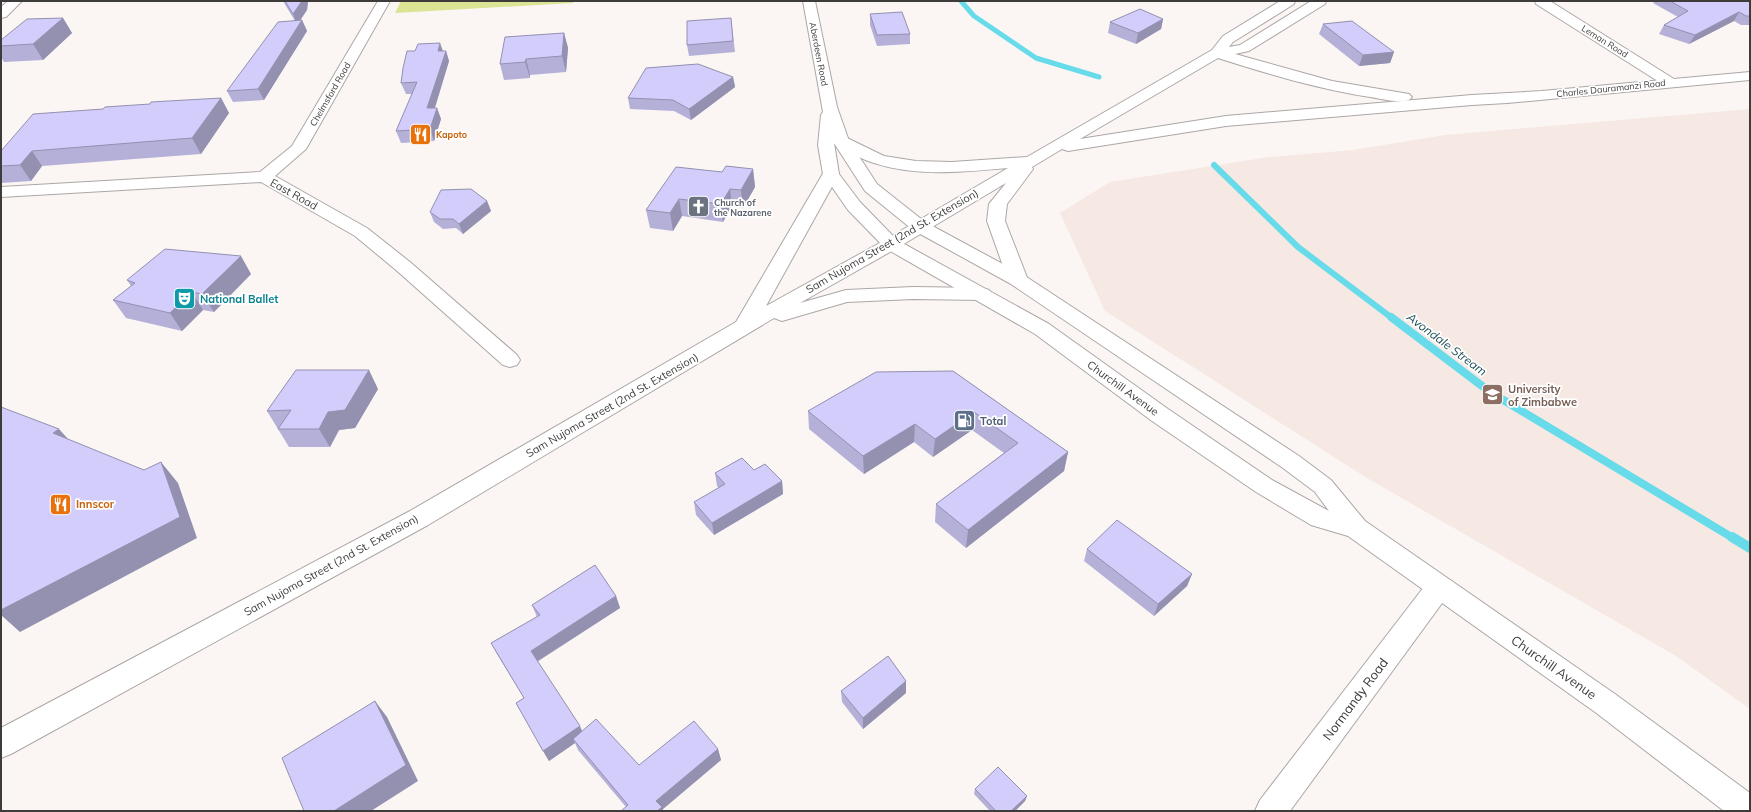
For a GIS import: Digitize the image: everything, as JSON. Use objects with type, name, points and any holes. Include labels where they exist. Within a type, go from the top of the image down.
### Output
[{"type":"main road","points":[[1,14],[16,1]]},
{"type":"main road","name":"Chelmsford Road","points":[[264,177],[298,149],[384,1]]},
{"type":"main road","name":"Aberdeen Road","points":[[809,1],[829,107],[841,141],[871,187],[919,226]]},
{"type":"main road","name":"Sam Nujoma Street (2nd St. Extension)","points":[[1217,53],[1228,39],[1289,1]]},
{"type":"main road","name":"Sam Nujoma Street (2nd St. Extension)","points":[[1,744],[419,518],[744,326],[891,244],[919,226],[1032,160],[1056,148],[1217,53],[1244,48],[1320,1]]},
{"type":"main road","name":"Leman Road","points":[[1541,1],[1668,82]]},
{"type":"main road","points":[[1217,53],[1331,87],[1392,96],[1472,100]]},
{"type":"main road","name":"Charles Dauramanzi Road","points":[[1472,100],[1510,98],[1668,82],[1750,76]]},
{"type":"main road","points":[[1056,148],[1226,121],[1472,100]]},
{"type":"main road","name":"Aberdeen Road","points":[[829,107],[826,145],[830,174],[854,206],[891,244]]},
{"type":"main road","points":[[841,141],[880,160],[925,167],[953,168],[1032,160]]},
{"type":"main road","points":[[1018,280],[996,221],[998,204],[1032,160]]},
{"type":"main road","points":[[744,326],[830,174]]},
{"type":"main road","name":"East Road","points":[[1,192],[264,177],[361,232],[403,266],[510,360]]},
{"type":"main road","name":"Churchill Avenue","points":[[919,226],[1018,280],[1296,466],[1323,486],[1356,528],[1604,703],[1749,811]]},
{"type":"main road","name":"Churchill Avenue","points":[[891,244],[1042,329],[1160,415],[1264,486],[1320,518],[1356,528]]},
{"type":"main road","points":[[744,326],[846,296],[913,293],[982,294]]},
{"type":"main road","name":"Normandy Road","points":[[1271,811],[1439,587]]},
{"type":"shaded area","name":"University of Zimbabwe","points":[[1750,109],[1750,709],[1676,656],[1367,478],[1105,311],[1060,213],[1110,182],[1269,157],[1353,150],[1445,135]]},
{"type":"green space","points":[[401,1],[573,1],[573,3],[395,13]]},
{"type":"building","points":[[285,1],[302,1],[293,14]]},
{"type":"building","points":[[1670,1],[1750,1],[1750,16],[1746,16],[1739,12],[1695,35],[1664,25],[1688,11]]},
{"type":"building","points":[[1140,9],[1163,19],[1138,33],[1110,22]]},
{"type":"building","points":[[902,12],[910,34],[877,35],[870,14]]},
{"type":"building","points":[[63,18],[33,44],[1,46],[1,40],[27,19]]},
{"type":"building","points":[[731,18],[733,41],[687,45],[687,21]]},
{"type":"building","points":[[302,20],[258,89],[227,91],[278,22]]},
{"type":"building","points":[[1352,21],[1394,52],[1363,55],[1323,24]]},
{"type":"building","points":[[564,33],[562,56],[526,59],[525,62],[500,64],[505,37]]},
{"type":"building","points":[[440,43],[438,51],[446,51],[427,108],[437,108],[430,129],[396,131],[417,82],[401,83],[407,51],[415,51],[418,44]]},
{"type":"building","points":[[698,64],[733,77],[689,109],[673,100],[628,98],[646,68]]},
{"type":"building","points":[[221,98],[192,138],[32,151],[20,165],[1,166],[1,151],[33,114],[103,109],[105,107],[150,104],[151,102]]},
{"type":"building","points":[[726,166],[753,169],[741,190],[730,189],[721,204],[679,199],[670,213],[646,210],[676,167],[722,172]]},
{"type":"building","points":[[471,189],[487,201],[459,224],[453,219],[440,219],[430,212],[441,190]]},
{"type":"building","points":[[165,249],[241,256],[202,294],[192,292],[170,313],[113,300],[135,283],[127,280]]},
{"type":"building","points":[[296,370],[369,370],[345,410],[328,412],[319,429],[278,429],[291,410],[267,411]]},
{"type":"building","points":[[953,371],[1068,452],[968,530],[936,504],[1018,443],[974,412],[935,439],[915,424],[863,456],[808,411],[876,372]]},
{"type":"building","points":[[1,407],[59,429],[53,433],[144,470],[161,462],[180,517],[1,610]]},
{"type":"building","points":[[742,458],[754,470],[765,464],[782,481],[712,523],[694,502],[725,484],[715,473]]},
{"type":"building","points":[[1117,520],[1192,574],[1158,604],[1087,549]]},
{"type":"building","points":[[595,565],[616,596],[531,651],[580,726],[543,751],[516,703],[524,698],[491,643],[540,615],[532,605]]},
{"type":"building","points":[[888,656],[906,681],[863,718],[841,691]]},
{"type":"building","points":[[375,701],[406,765],[334,811],[304,811],[282,758]]},
{"type":"building","points":[[596,719],[639,765],[694,721],[718,749],[656,801],[662,807],[657,811],[621,811],[628,805],[573,739]]},
{"type":"building","points":[[998,767],[1027,796],[1011,811],[996,811],[975,789]]},
{"type":"waterway","name":"Avondale Stream","points":[[961,1],[974,16],[1036,58],[1099,77]]},
{"type":"waterway","name":"Avondale Stream","points":[[1214,165],[1298,247],[1392,318]]},
{"type":"waterway","name":"Avondale Stream","points":[[1391,317],[1490,392],[1733,538]]},
{"type":"waterway","name":"Avondale Stream","points":[[1732,537],[1750,548]]},
{"type":"place","name":"Kapoto","points":[[420,134]]},
{"type":"place","name":"Church of the Nazarene","points":[[698,207]]},
{"type":"place","name":"National Ballet","points":[[184,299]]},
{"type":"place","name":"University of Zimbabwe","points":[[1493,395]]},
{"type":"place","name":"Total","points":[[964,421]]},
{"type":"place","name":"Innscor","points":[[61,504]]}]
